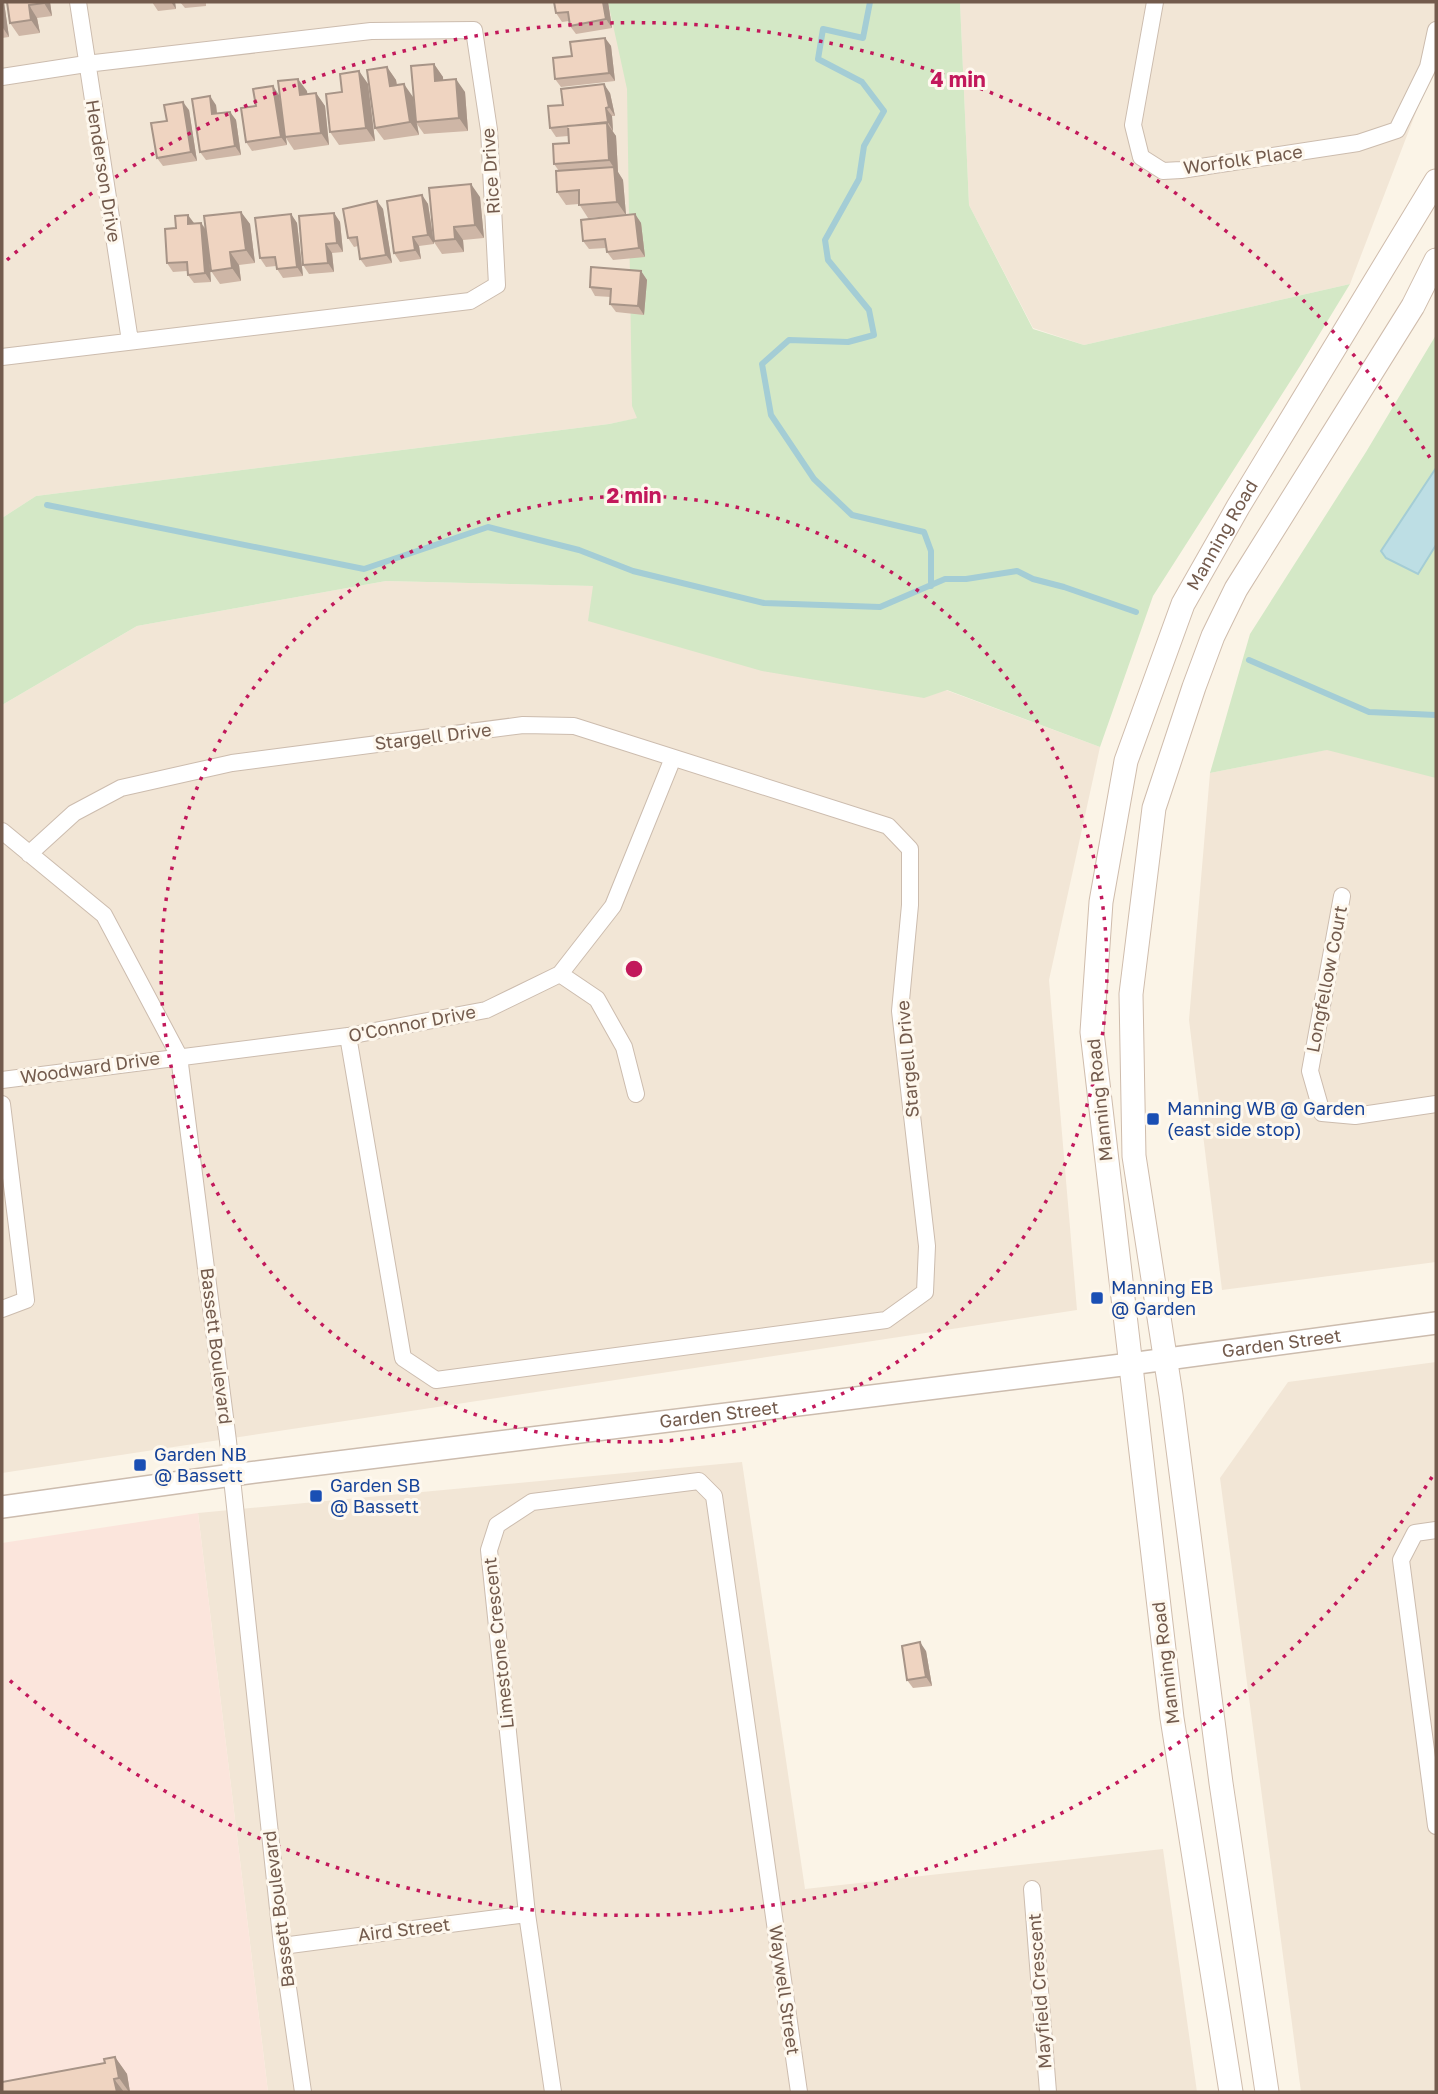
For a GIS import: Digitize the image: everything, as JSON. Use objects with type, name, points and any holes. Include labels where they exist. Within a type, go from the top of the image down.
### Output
[{"type":"main road","name":"Manning Road","points":[[1231,2092],[1172,1718],[1091,1032],[1101,902],[1126,761],[1183,604],[1436,181]]},
{"type":"main road","name":"Manning Road","points":[[1267,2092],[1219,1769],[1165,1359],[1134,1156],[1131,994],[1154,808],[1213,636],[1236,589],[1413,306],[1436,260]]},
{"type":"street","name":"Henderson Drive","points":[[78,2],[130,341]]},
{"type":"street","name":"Worfolk Place","points":[[1154,2],[1133,125],[1141,157],[1163,171],[1359,143],[1397,130],[1428,67],[1436,30]]},
{"type":"street","name":"Rice Drive","points":[[2,78],[86,64],[371,31],[474,30],[487,117],[497,285],[470,301],[2,357]]},
{"type":"street","name":"Stargell Drive","points":[[29,854],[74,813],[121,789],[232,763],[523,725],[574,726],[888,827],[910,849],[911,905],[900,1011],[927,1246],[925,1292],[886,1320],[436,1380],[403,1359],[348,1037]]},
{"type":"street","name":"O'Connor Drive","points":[[178,1056],[348,1037],[486,1010],[560,974],[613,906],[673,758]]},
{"type":"street","name":"Bassett Boulevard","points":[[2,831],[104,915],[178,1056],[232,1475],[282,1946],[303,2092]]},
{"type":"street","name":"Longfellow Court","points":[[1342,896],[1310,1071],[1322,1113],[1354,1116],[1436,1104]]},
{"type":"street","points":[[560,974],[597,999],[624,1047],[636,1094]]},
{"type":"street","name":"Woodward Drive","points":[[2,1080],[178,1056]]},
{"type":"street","points":[[2,1104],[26,1300],[2,1309]]},
{"type":"street","name":"Garden Street","points":[[2,1507],[232,1475],[1436,1324]]},
{"type":"street","name":"Limestone Crescent","points":[[553,2092],[527,1914],[489,1550],[497,1525],[532,1502],[699,1481],[714,1496],[770,1888]]},
{"type":"street","points":[[1436,1530],[1415,1533],[1401,1560],[1436,1826]]},
{"type":"street","name":"Waywell Street","points":[[770,1888],[799,2092]]},
{"type":"street","name":"Mayfield Crescent","points":[[1032,1889],[1048,2092]]},
{"type":"street","name":"Aird Street","points":[[282,1946],[527,1914]]},
{"type":"shaded area","points":[[2,2],[634,2],[685,409],[609,424],[36,496],[2,518]]},
{"type":"shaded area","points":[[960,2],[1436,2],[1436,60],[1350,284],[1084,345],[1033,328],[969,205]]},
{"type":"shaded area","points":[[386,581],[595,586],[792,633],[1100,747],[1049,980],[1077,1310],[2,1473],[2,705],[137,626]]},
{"type":"shaded area","points":[[1436,743],[1436,1262],[1222,1290],[1189,1020],[1210,773],[1341,747]]},
{"type":"shaded area","points":[[1436,1362],[1436,2092],[1301,2092],[1220,1478],[1288,1382]]},
{"type":"shaded area","points":[[742,1462],[805,1889],[1163,1849],[1197,2092],[268,2092],[198,1513]]},
{"type":"shaded area","points":[[198,1513],[268,2092],[2,2092],[2,1543]]},
{"type":"green space","points":[[608,2],[960,2],[969,205],[1033,329],[1084,345],[1350,284],[1153,596],[1100,747],[947,690],[924,698],[762,671],[588,621],[593,586],[386,581],[137,626],[2,705],[2,518],[36,496],[609,424],[637,418],[632,406],[627,89]]},
{"type":"green space","points":[[1436,335],[1436,778],[1327,750],[1210,773],[1250,634],[1366,452]]},
{"type":"water","points":[[1436,468],[1436,545],[1418,574],[1386,558],[1381,551]]},
{"type":"building","points":[[7,2],[44,3],[29,5],[31,20],[10,23]]},
{"type":"building","points":[[554,2],[603,2],[606,19],[570,26],[568,12],[556,13]]},
{"type":"building","points":[[605,38],[609,73],[555,79],[553,58],[572,56],[570,42]]},
{"type":"building","points":[[434,64],[435,81],[456,79],[459,118],[416,122],[411,66]]},
{"type":"building","points":[[387,67],[390,86],[404,84],[410,122],[375,128],[367,70]]},
{"type":"building","points":[[359,71],[366,128],[330,132],[326,94],[342,92],[340,74]]},
{"type":"building","points":[[298,79],[300,95],[316,93],[321,133],[285,137],[278,81]]},
{"type":"building","points":[[604,84],[609,107],[606,108],[608,122],[550,128],[548,106],[563,105],[561,89]]},
{"type":"building","points":[[273,86],[281,137],[246,142],[241,108],[256,106],[253,89]]},
{"type":"building","points":[[210,96],[212,114],[230,112],[235,146],[200,152],[192,99]]},
{"type":"building","points":[[183,102],[191,152],[157,158],[151,123],[167,121],[164,105]]},
{"type":"building","points":[[607,123],[609,160],[554,164],[553,144],[569,143],[568,126]]},
{"type":"building","points":[[614,167],[617,202],[579,205],[579,190],[557,192],[556,171]]},
{"type":"building","points":[[471,184],[475,225],[454,227],[455,239],[434,241],[429,188]]},
{"type":"building","points":[[422,195],[428,235],[413,237],[415,250],[394,253],[387,201]]},
{"type":"building","points":[[377,201],[386,255],[360,259],[357,237],[348,238],[343,209]]},
{"type":"building","points":[[241,212],[246,250],[230,252],[232,268],[211,271],[204,216]]},
{"type":"building","points":[[334,213],[337,243],[326,244],[328,263],[303,265],[299,216]]},
{"type":"building","points":[[291,214],[297,267],[277,269],[275,257],[260,258],[255,218]]},
{"type":"building","points":[[635,214],[639,248],[607,252],[605,239],[583,241],[581,220]]},
{"type":"building","points":[[188,215],[188,224],[201,223],[205,273],[188,275],[187,262],[167,263],[165,229],[176,228],[175,216]]},
{"type":"building","points":[[591,267],[641,271],[638,306],[610,304],[611,289],[590,287]]},
{"type":"building","points":[[920,1642],[926,1677],[907,1680],[902,1646]]},
{"type":"building","points":[[115,2057],[119,2078],[114,2079],[117,2092],[2,2092],[2,2082],[105,2063],[104,2059]]},
{"type":"waterway","points":[[870,2],[863,38],[823,29],[818,59],[862,82],[884,111],[864,146],[859,179],[825,240],[828,260],[869,310],[874,335],[848,342],[789,340],[762,364],[771,415],[814,479],[852,515],[924,532],[931,551],[931,586]]},
{"type":"waterway","points":[[47,505],[364,569],[488,527],[579,550],[633,571],[764,603],[880,607],[945,579],[966,579],[1017,571],[1033,579],[1136,612]]},
{"type":"waterway","points":[[1249,660],[1369,712],[1436,715]]},
{"type":"place","name":"Manning WB @ Garden (east side stop)","points":[[1153,1119]]},
{"type":"place","name":"Manning EB @ Garden","points":[[1097,1298]]},
{"type":"place","name":"Garden NB @ Bassett","points":[[140,1465]]},
{"type":"place","name":"Garden SB @ Bassett","points":[[316,1496]]}]
